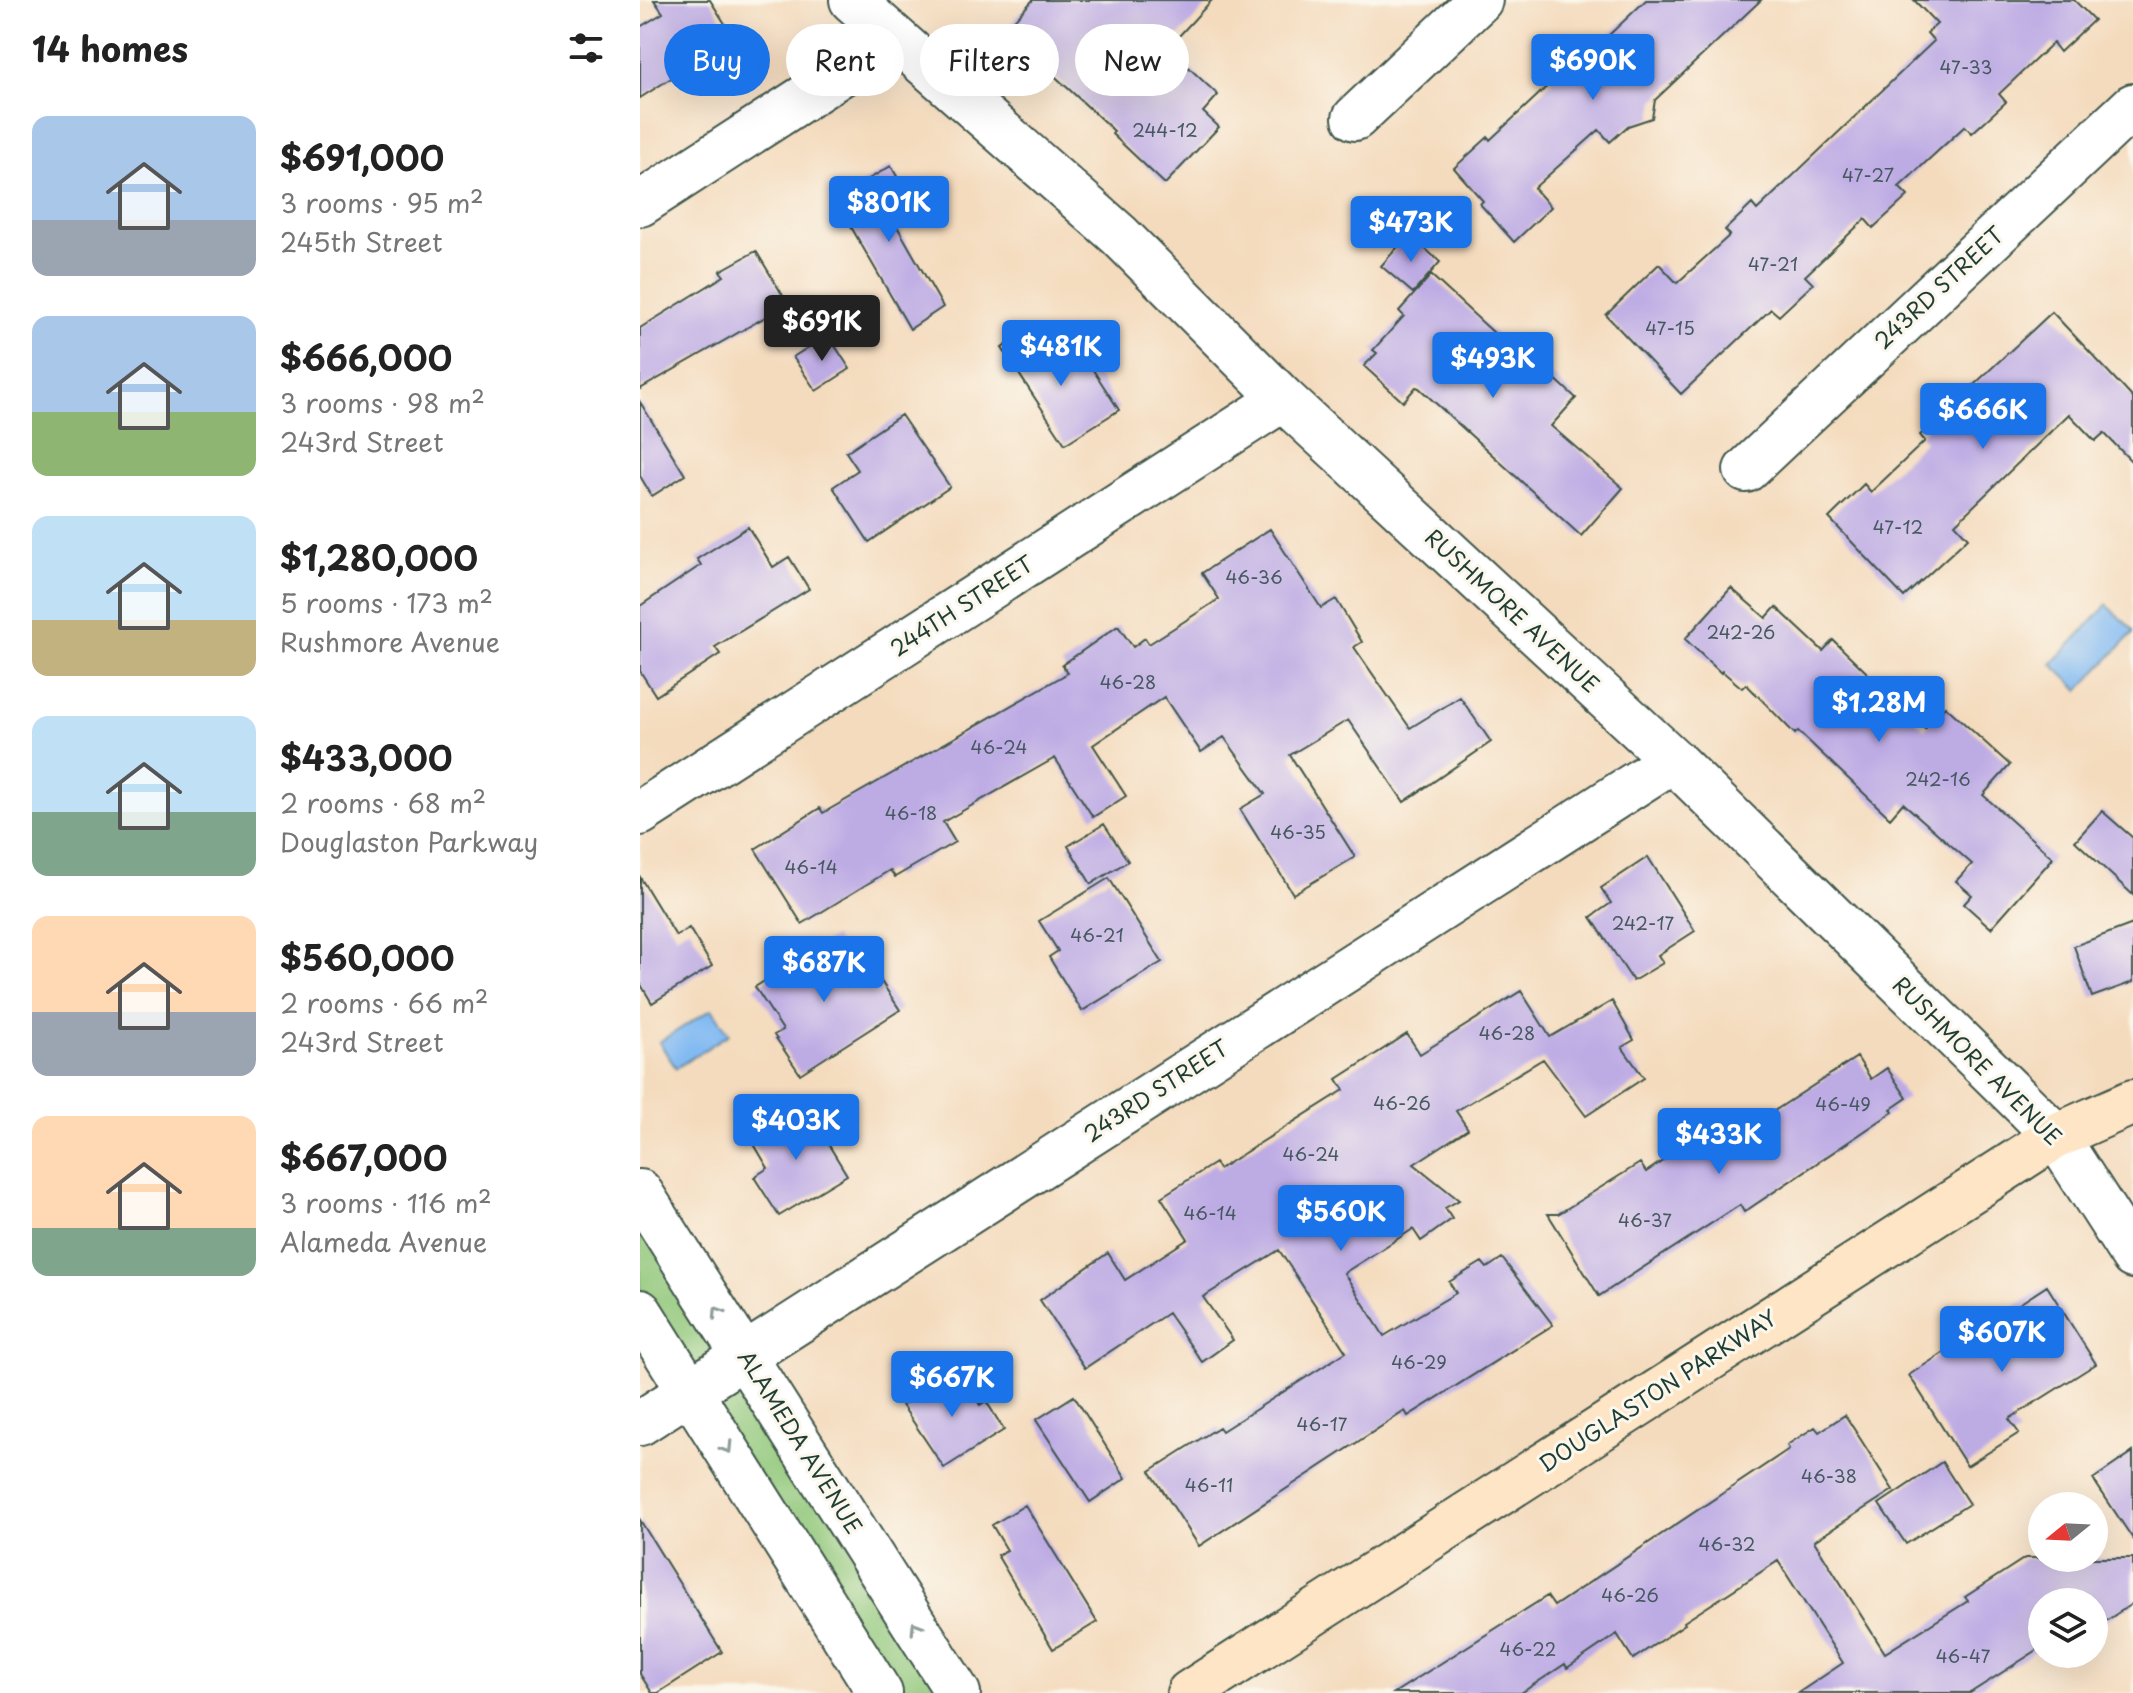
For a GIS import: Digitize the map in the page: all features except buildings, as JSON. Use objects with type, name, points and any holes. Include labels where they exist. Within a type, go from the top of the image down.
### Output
[{"type":"main road","name":"DOUGLASTON PARKWAY","points":[[1189,1693],[2056,1136],[2133,1102]]},
{"type":"street","name":"RUSHMORE AVENUE","points":[[852,0],[878,24]]},
{"type":"street","points":[[1355,118],[1480,0]]},
{"type":"street","name":"RUSHMORE AVENUE","points":[[904,47],[1119,235],[1283,399],[1673,760],[2056,1136],[2133,1256]]},
{"type":"street","points":[[640,204],[807,96]]},
{"type":"street","name":"243RD STREET","points":[[1746,470],[2133,106]]},
{"type":"street","name":"244TH STREET","points":[[640,813],[1283,399]]},
{"type":"street","name":"243RD STREET","points":[[640,1423],[1673,760]]},
{"type":"street","name":"ALAMEDA AVENUE","points":[[640,1192],[719,1372],[880,1693]]},
{"type":"street","name":"ALAMEDA AVENUE","points":[[640,1312],[719,1372],[958,1693]]},
{"type":"green space","points":[[640,1208],[944,1693],[893,1693],[640,1297]]},
{"type":"water","points":[[2107,605],[2133,633],[2079,690],[2052,664]]},
{"type":"water","points":[[712,1009],[729,1034],[676,1068],[659,1042]]}]
